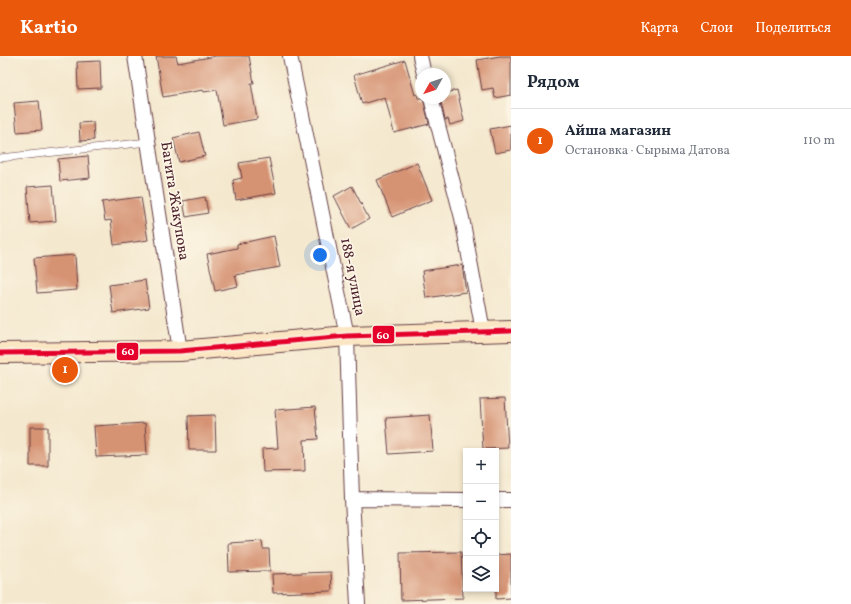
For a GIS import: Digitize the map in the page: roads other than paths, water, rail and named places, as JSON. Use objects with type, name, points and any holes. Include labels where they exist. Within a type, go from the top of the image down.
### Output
[{"type":"street","name":"Багита Жакупова","points":[[135,56],[180,351]]},
{"type":"street","name":"188-я улица","points":[[290,56],[346,336],[352,499],[358,604]]},
{"type":"street","points":[[420,56],[423,68]]},
{"type":"street","points":[[433,104],[462,218],[482,331]]},
{"type":"street","points":[[0,353],[180,351],[346,336],[511,331]]},
{"type":"street","points":[[352,499],[463,500]]},
{"type":"street","points":[[499,500],[511,500]]},
{"type":"lane","points":[[0,158],[148,142]]},
{"type":"place","name":"Айша магазин","points":[[65,370]]}]
